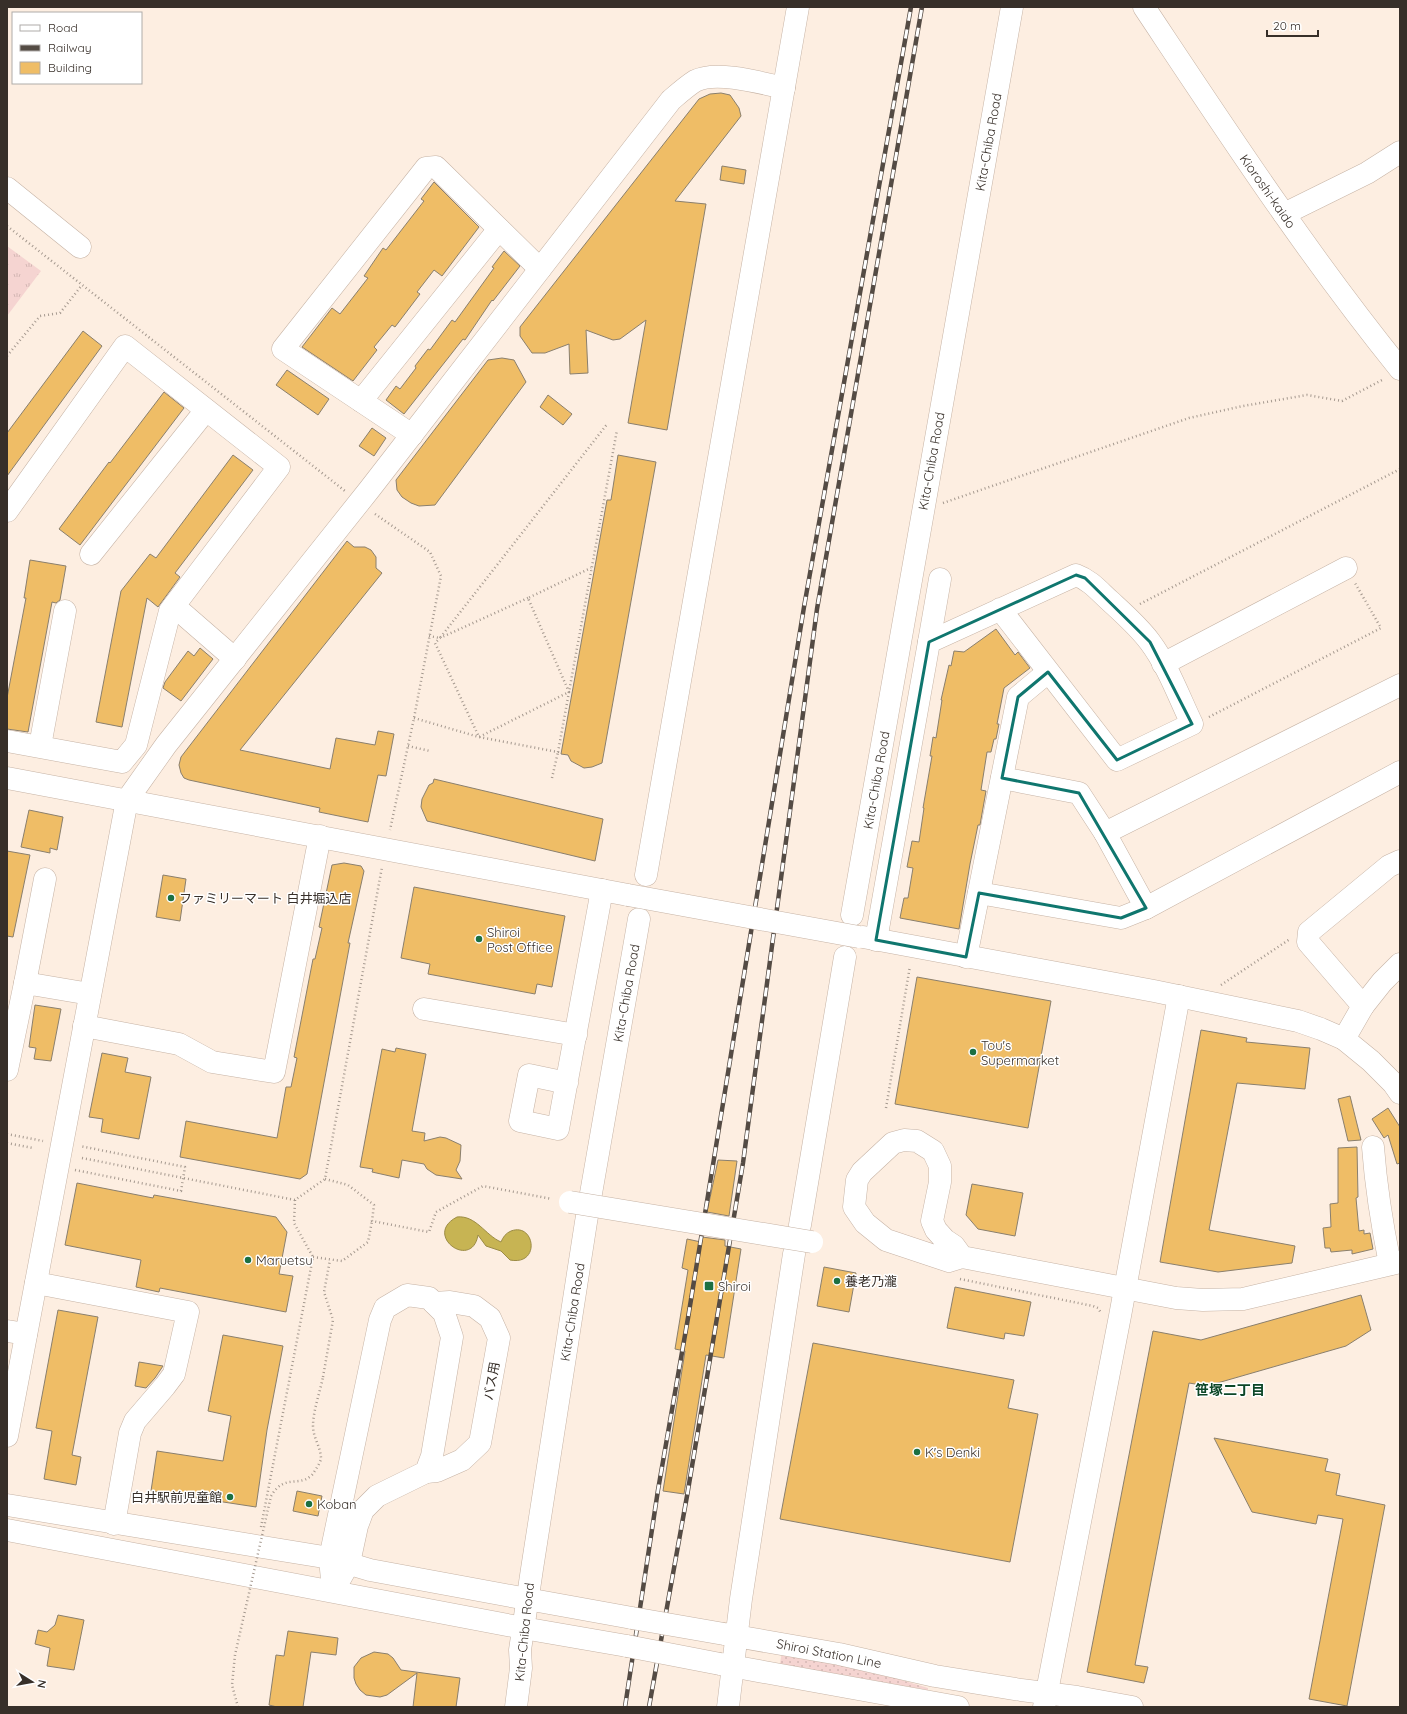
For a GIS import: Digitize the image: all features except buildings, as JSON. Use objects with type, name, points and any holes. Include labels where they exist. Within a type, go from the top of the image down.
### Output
[{"type":"main road","points":[[646,875],[798,7]]},
{"type":"main road","name":"Kita-Chiba Road","points":[[852,915],[1012,7]]},
{"type":"main road","name":"Kioroshi-kaido","points":[[1144,7],[1284,214],[1362,321],[1394,373]]},
{"type":"main road","points":[[7,1436],[17,1333],[36,1283],[127,800],[166,745],[412,435],[671,100],[696,80],[718,76],[747,79],[784,88]]},
{"type":"main road","points":[[1284,214],[1397,159]]},
{"type":"main road","points":[[412,435],[283,349],[426,168],[436,167],[540,269]]},
{"type":"main road","points":[[7,188],[80,247]]},
{"type":"main road","points":[[361,401],[500,229]]},
{"type":"main road","points":[[7,511],[125,346],[279,467],[170,611],[136,745],[122,762],[7,740]]},
{"type":"main road","points":[[91,554],[206,410]]},
{"type":"main road","points":[[1163,664],[1346,568]]},
{"type":"main road","points":[[929,642],[1000,609],[1076,575],[1085,578],[1123,613],[1150,642],[1163,664],[1192,724],[1117,760],[1000,609]]},
{"type":"main road","points":[[868,938],[929,642],[940,579]]},
{"type":"main road","points":[[174,606],[235,659]]},
{"type":"main road","points":[[40,746],[65,611]]},
{"type":"main road","points":[[966,957],[1018,697],[1048,672]]},
{"type":"main road","points":[[1105,833],[1400,685]]},
{"type":"main road","points":[[979,893],[1121,918],[1146,908],[1400,772]]},
{"type":"main road","points":[[7,778],[628,895],[1178,996],[1298,1021],[1344,1039],[1371,1061],[1393,1083],[1400,1093]]},
{"type":"main road","points":[[1002,778],[1079,793],[1105,833],[1146,908]]},
{"type":"main road","points":[[84,1026],[179,1044],[212,1062],[274,1072],[320,836]]},
{"type":"main road","points":[[1363,1006],[1308,942],[1309,932],[1389,866],[1400,860]]},
{"type":"main road","points":[[7,1070],[45,879]]},
{"type":"main road","points":[[567,1083],[602,890]]},
{"type":"main road","name":"Kita-Chiba Road","points":[[516,1707],[521,1668],[520,1650],[529,1629],[586,1222],[639,918]]},
{"type":"main road","points":[[570,1202],[806,1234],[845,957]]},
{"type":"main road","points":[[1344,1039],[1363,1006],[1382,982],[1400,964]]},
{"type":"main road","points":[[25,983],[90,994]]},
{"type":"main road","points":[[1046,1700],[1125,1289],[1178,996]]},
{"type":"main road","points":[[424,1010],[576,1035]]},
{"type":"main road","points":[[910,1248],[932,1221],[940,1182],[940,1166],[933,1151],[918,1142],[904,1140],[892,1143],[862,1172],[857,1180],[854,1207],[865,1223],[886,1240],[948,1261],[962,1257],[1176,1298],[1203,1300],[1243,1299],[1395,1263],[1380,1219],[1373,1147]]},
{"type":"main road","points":[[932,1221],[936,1230],[945,1240],[954,1246],[962,1257]]},
{"type":"main road","points":[[728,1707],[727,1665],[730,1635],[794,1254]]},
{"type":"main road","points":[[36,1283],[188,1312],[174,1374],[166,1386],[135,1421],[130,1433],[114,1524]]},
{"type":"main road","points":[[333,1591],[340,1561],[380,1320],[385,1308],[407,1295],[429,1298],[444,1313],[452,1337],[432,1456],[426,1472]]},
{"type":"main road","name":"バス用","points":[[340,1561],[363,1510],[377,1496],[426,1472],[437,1472],[462,1460],[480,1443],[498,1338],[490,1318],[474,1306],[450,1302],[434,1303]]},
{"type":"main road","name":"Shiroi Station Line","points":[[7,1505],[340,1561],[370,1570],[839,1654],[1046,1700],[1077,1697],[1132,1707]]},
{"type":"main road","points":[[7,1530],[529,1629],[958,1707]]},
{"type":"path","points":[[7,226],[350,495]]},
{"type":"path","points":[[7,356],[40,316],[60,313],[82,284]]},
{"type":"path","points":[[940,504],[1189,418],[1243,406],[1307,395],[1342,401],[1394,373]]},
{"type":"path","points":[[479,737],[435,643],[608,423]]},
{"type":"path","points":[[552,778],[617,430]]},
{"type":"path","points":[[1123,613],[1400,469]]},
{"type":"path","points":[[373,512],[430,552],[441,576],[414,718],[389,833]]},
{"type":"path","points":[[429,636],[440,638],[591,568]]},
{"type":"path","points":[[1192,724],[1200,722],[1381,628],[1346,568]]},
{"type":"path","points":[[528,598],[569,692]]},
{"type":"path","points":[[479,737],[569,692]]},
{"type":"path","points":[[414,718],[479,737],[558,752]]},
{"type":"path","points":[[408,746],[430,751]]},
{"type":"path","points":[[82,1158],[295,1200],[324,1179],[383,863]]},
{"type":"path","points":[[1219,986],[1294,936]]},
{"type":"path","points":[[886,1108],[911,961]]},
{"type":"path","points":[[7,1134],[43,1140]]},
{"type":"path","points":[[7,1143],[33,1148]]},
{"type":"path","points":[[71,1170],[181,1191],[185,1167],[76,1145]]},
{"type":"path","points":[[313,1258],[342,1261],[368,1242],[372,1221],[374,1204],[348,1185],[324,1179]]},
{"type":"path","points":[[372,1221],[429,1232],[436,1212],[484,1186],[570,1202]]},
{"type":"path","points":[[261,1528],[313,1258],[294,1223],[295,1200]]},
{"type":"path","points":[[238,1707],[232,1685],[236,1655],[271,1496],[276,1487],[288,1481],[304,1481],[312,1474],[321,1461],[320,1451],[315,1440],[313,1425],[333,1320],[324,1292],[330,1260]]},
{"type":"path","points":[[956,1278],[1094,1306],[1101,1312],[1100,1320]]},
{"type":"highlighted area","points":[[1076,575],[1085,578],[1150,642],[1192,724],[1117,760],[1048,672],[1018,697],[1002,778],[1079,793],[1146,908],[1121,918],[979,893],[966,957],[876,940],[929,642]]},
{"type":"green space","points":[[7,246],[41,271],[7,316]]},
{"type":"green space","points":[[782,1651],[839,1661],[928,1688],[928,1690],[780,1664]]},
{"type":"shaded area","points":[[457,1217],[470,1219],[501,1242],[505,1235],[511,1231],[519,1230],[525,1233],[531,1244],[527,1257],[520,1260],[510,1260],[501,1251],[486,1246],[478,1235],[474,1245],[467,1250],[459,1250],[452,1246],[447,1240],[445,1232],[448,1224]]},
{"type":"railway","points":[[625,1707],[658,1490],[688,1318],[804,607],[911,7]]},
{"type":"railway","points":[[649,1707],[687,1496],[743,1163],[817,609],[922,7]]},
{"type":"place","name":"ファミリーマート 白井堀込店","points":[[171,898]]},
{"type":"place","name":"Shiroi Post Office","points":[[479,939]]},
{"type":"place","name":"Tou's Supermarket","points":[[973,1052]]},
{"type":"place","name":"Maruetsu","points":[[248,1260]]},
{"type":"place","name":"養老乃瀧","points":[[837,1281]]},
{"type":"place","name":"Shiroi","points":[[709,1286]]},
{"type":"place","name":"K's Denki","points":[[917,1452]]},
{"type":"place","name":"白井駅前児童館","points":[[230,1497]]},
{"type":"place","name":"Koban","points":[[309,1504]]},
{"type":"district","name":"笹塚二丁目","points":[[1230,1390]]}]
